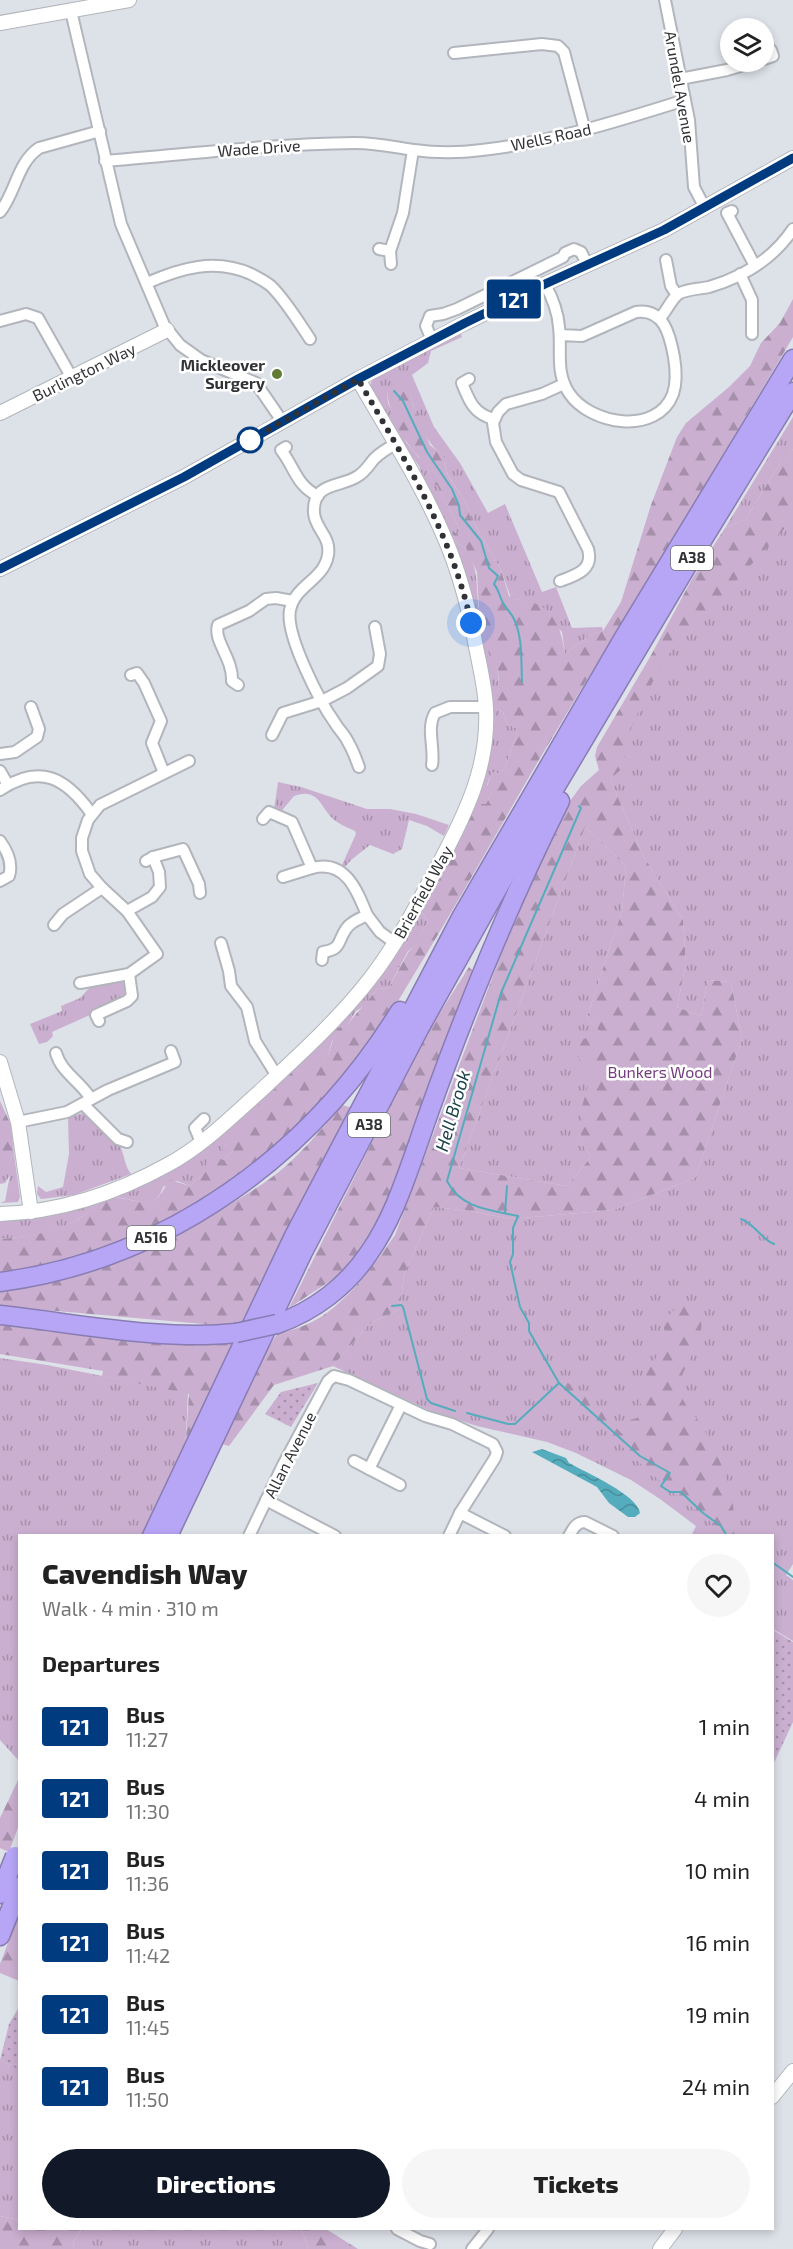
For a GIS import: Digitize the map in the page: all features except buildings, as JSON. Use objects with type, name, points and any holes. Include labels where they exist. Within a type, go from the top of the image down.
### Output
[{"type":"highway","name":"A38","points":[[153,1534],[293,1238],[462,916],[617,650],[793,359]]},
{"type":"highway","name":"A38","points":[[169,1534],[303,1252],[483,911],[697,549],[793,392]]},
{"type":"highway","points":[[0,1315],[138,1331],[205,1335],[236,1333],[277,1324],[314,1307],[349,1278],[369,1253],[387,1223],[407,1176],[489,951],[570,781],[593,725]]},
{"type":"highway","name":"A516","points":[[0,1281],[60,1270],[151,1238],[205,1209],[262,1170],[326,1110],[364,1063],[462,916]]},
{"type":"highway","points":[[0,1894],[13,1864]]},
{"type":"highway","points":[[0,1936],[13,1864]]},
{"type":"street","points":[[0,23],[129,0]]},
{"type":"street","name":"Arundel Avenue","points":[[665,0],[689,120],[694,188],[705,208]]},
{"type":"street","points":[[71,10],[121,224],[167,330],[180,345],[201,360],[255,383],[282,421]]},
{"type":"street","points":[[454,53],[542,44],[558,46],[564,52],[585,131]]},
{"type":"street","points":[[680,79],[720,71]]},
{"type":"street","name":"Wells Road","points":[[413,150],[444,153],[480,150],[585,131],[685,100]]},
{"type":"street","points":[[3,208],[24,163],[35,151],[100,131]]},
{"type":"street","name":"Wade Drive","points":[[105,161],[292,145],[377,143],[413,150]]},
{"type":"street","points":[[391,264],[385,250],[403,213],[413,150]]},
{"type":"street","points":[[1,565],[184,477],[432,340],[545,284],[656,234],[793,158]]},
{"type":"street","points":[[732,211],[727,213],[755,266]]},
{"type":"street","points":[[660,318],[677,295],[712,286],[755,266],[777,250],[793,229]]},
{"type":"street","points":[[432,340],[426,326],[430,316],[457,309],[563,257],[569,250],[574,249],[581,252],[588,264]]},
{"type":"street","points":[[666,260],[671,286],[677,295]]},
{"type":"street","points":[[147,283],[183,269],[203,266],[227,266],[243,271],[272,287],[310,339]]},
{"type":"street","points":[[740,274],[752,300],[752,334]]},
{"type":"street","points":[[545,284],[558,316],[559,366],[564,384],[577,402],[605,418],[614,421],[632,421],[657,412],[664,407],[672,395],[675,376],[668,330],[660,318],[645,311],[636,312],[582,336],[560,336]]},
{"type":"street","points":[[0,321],[26,314],[38,318],[72,378]]},
{"type":"street","name":"Burlington Way","points":[[0,413],[167,330]]},
{"type":"street","name":"Brierfield Way","points":[[0,1214],[32,1212],[76,1203],[134,1182],[171,1163],[201,1142],[277,1076],[337,1018],[371,978],[395,943],[457,830],[472,797],[483,758],[486,707],[468,608],[456,568],[433,512],[358,379]]},
{"type":"street","points":[[469,379],[462,382],[472,406],[479,414],[494,419]]},
{"type":"street","points":[[560,581],[580,574],[587,567],[590,558],[588,549],[559,492],[521,480],[509,469],[494,437],[494,419],[506,404],[542,394],[564,384]]},
{"type":"street","points":[[360,758],[322,701],[292,635],[290,617],[293,601],[301,590],[319,575],[326,563],[329,549],[326,536],[317,524],[314,515],[318,496],[328,487],[359,476],[382,452],[396,444]]},
{"type":"street","points":[[286,447],[281,450],[298,480],[303,487],[318,496]]},
{"type":"street","points":[[238,685],[232,681],[233,673],[229,659],[216,636],[218,625],[249,611],[266,599],[276,597],[293,601]]},
{"type":"street","points":[[272,735],[283,713],[322,701],[347,688],[378,666],[380,654],[375,627]]},
{"type":"street","points":[[131,675],[137,673],[159,717],[160,726],[152,743],[164,773]]},
{"type":"street","points":[[0,754],[15,752],[37,737],[39,729],[31,707]]},
{"type":"street","points":[[433,765],[431,723],[435,714],[450,707],[486,707]]},
{"type":"street","points":[[80,983],[129,974],[157,954],[127,910],[90,874],[82,851],[82,838],[91,813],[108,801],[164,773],[184,766]]},
{"type":"street","points":[[0,771],[4,788],[28,777],[44,777],[59,781],[77,793],[91,813]]},
{"type":"street","points":[[263,819],[269,812],[292,822],[312,868]]},
{"type":"street","points":[[0,841],[8,853],[11,868],[9,876],[0,881]]},
{"type":"street","points":[[127,910],[152,897],[160,887],[159,872],[149,859],[183,849],[201,893]]},
{"type":"street","points":[[284,877],[326,866],[346,875],[353,884],[367,915],[380,932],[395,943]]},
{"type":"street","points":[[54,925],[63,914],[102,888]]},
{"type":"street","points":[[322,960],[323,952],[332,951],[337,947],[348,926],[367,915]]},
{"type":"street","points":[[221,943],[231,986],[247,1007],[255,1041],[277,1076]]},
{"type":"street","points":[[99,1022],[96,1015],[127,1001],[132,996],[129,974]]},
{"type":"street","points":[[18,1122],[54,1116],[176,1062],[171,1052]]},
{"type":"street","points":[[56,1053],[58,1061],[80,1083],[87,1102],[118,1138],[127,1143]]},
{"type":"street","points":[[0,1062],[18,1122],[32,1212]]},
{"type":"street","points":[[201,1142],[195,1128],[204,1119]]},
{"type":"street","name":"Allan Avenue","points":[[250,1534],[328,1381],[334,1376],[340,1377],[401,1405]]},
{"type":"street","points":[[369,1469],[401,1405],[425,1416],[452,1424],[493,1444],[497,1452],[490,1468],[449,1534]]},
{"type":"street","points":[[354,1461],[400,1485]]},
{"type":"street","points":[[266,1500],[331,1534]]},
{"type":"street","points":[[460,1513],[501,1534]]},
{"type":"street","points":[[570,1534],[580,1522],[585,1522],[609,1534]]},
{"type":"street","points":[[774,2096],[793,2071]]},
{"type":"street","points":[[399,2230],[430,2244]]},
{"type":"street","points":[[472,2249],[487,2230]]},
{"type":"street","points":[[660,2249],[674,2230]]},
{"type":"green space","points":[[793,299],[793,337],[543,753],[437,937],[362,1055],[332,1091],[264,1156],[226,1184],[186,1209],[145,1231],[101,1249],[49,1266],[0,1274],[0,1239],[57,1228],[77,1220],[107,1199],[117,1198],[143,1202],[154,1200],[170,1180],[190,1186],[206,1171],[206,1163],[213,1156],[223,1160],[233,1151],[223,1150],[223,1141],[293,1071],[317,1069],[328,1055],[337,1028],[347,1026],[378,988],[388,989],[409,951],[414,947],[410,940],[420,936],[428,922],[421,910],[475,804],[486,804],[491,794],[486,790],[491,774],[495,772],[498,774],[505,768],[517,733],[516,728],[507,724],[503,712],[490,707],[499,680],[497,667],[490,657],[479,610],[477,572],[466,548],[458,544],[454,538],[452,533],[458,533],[460,530],[437,485],[429,485],[425,475],[430,471],[420,463],[419,457],[395,420],[387,392],[392,385],[399,383],[410,393],[413,406],[430,445],[444,456],[447,473],[501,570],[509,596],[540,605],[552,615],[562,637],[565,654],[590,635],[603,631],[621,602],[651,505],[677,437],[686,423],[750,366],[761,343],[780,323]]},
{"type":"green space","points":[[460,332],[462,337],[431,351],[428,363],[412,375],[434,427],[460,463],[488,513],[505,504],[542,592],[556,587],[572,628],[602,627],[603,631],[590,635],[565,654],[562,632],[533,603],[511,598],[501,570],[447,472],[444,456],[421,428],[410,393],[387,392],[388,403],[405,435],[406,442],[430,471],[460,530],[459,533],[452,533],[454,538],[458,544],[466,548],[473,563],[479,611],[498,671],[499,684],[490,703],[419,466],[404,446],[370,385],[374,376]]},
{"type":"green space","points":[[793,417],[793,449],[786,462],[781,462],[745,520],[725,528]]},
{"type":"green space","name":"Bunkers Wood","points":[[793,449],[793,495],[784,529],[667,656],[644,698],[626,741],[623,768],[610,779],[643,855],[683,920],[686,963],[677,1007],[701,1016],[708,980],[731,982],[742,1039],[695,1178],[613,1210],[511,1219],[434,1207],[404,1274],[400,1309],[369,1324],[333,1366],[274,1385],[229,1446],[219,1443],[262,1358],[277,1334],[310,1323],[338,1304],[364,1276],[395,1235],[519,907],[570,801],[581,786],[599,770],[595,756],[597,747],[650,657],[692,579],[725,528],[745,520],[781,462],[786,461]],"holes":[[[585,827],[626,866],[622,911],[587,1017],[600,1032],[579,1041],[579,1059],[592,1071],[581,1110],[581,1142],[591,1157],[567,1186],[459,1168]]]},
{"type":"green space","points":[[793,472],[793,1564],[786,1575],[793,1580],[793,1641],[774,1630],[774,1534],[692,1534],[696,1526],[660,1499],[631,1480],[576,1453],[547,1442],[477,1426],[431,1411],[333,1366],[369,1324],[400,1309],[404,1274],[434,1207],[511,1219],[613,1210],[695,1178],[742,1039],[731,982],[708,980],[701,1016],[677,1007],[686,963],[683,920],[643,855],[610,779],[633,699],[664,652],[755,559]]},
{"type":"green space","points":[[490,707],[503,712],[507,724],[516,728],[517,733],[505,768],[498,774],[495,772],[491,774],[487,785],[491,794],[486,804],[475,804]]},
{"type":"green space","points":[[278,782],[301,787],[367,809],[390,809],[416,814],[449,825],[444,836],[427,826],[409,820],[402,849],[393,854],[370,845],[345,867],[342,865],[356,834],[355,831],[333,819],[318,799],[308,794],[294,796],[279,814],[274,810]]},
{"type":"green space","points":[[585,827],[626,866],[622,911],[587,1017],[600,1032],[593,1070],[581,1111],[581,1142],[591,1157],[567,1186],[459,1168]]},
{"type":"green space","points":[[421,910],[428,922],[414,947],[408,951],[388,989],[378,988],[364,1006],[356,1011],[347,1026],[332,1041],[328,1055],[317,1070],[293,1071],[249,1117],[234,1150],[223,1160],[206,1163],[206,1171],[190,1186],[177,1181],[163,1187],[159,1196],[148,1202],[118,1198],[107,1199],[61,1228],[0,1239],[0,1219],[132,1189],[331,1033],[380,974],[402,943]]},
{"type":"green space","points":[[469,967],[473,971],[385,1207],[356,1255],[341,1274],[289,1308],[424,1038]]},
{"type":"green space","points":[[121,981],[127,986],[128,995],[123,1000],[52,1032],[53,1036],[47,1042],[39,1044],[30,1024],[62,1011],[61,1006],[80,998],[92,985]]},
{"type":"green space","points":[[0,1101],[11,1125],[14,1154],[10,1159],[0,1159]]},
{"type":"green space","points":[[342,1105],[353,1108],[242,1323],[215,1325],[0,1306],[0,1290],[31,1285],[89,1270],[145,1249],[199,1223],[265,1182],[287,1165]]},
{"type":"green space","points":[[83,1113],[113,1136],[120,1146],[131,1174],[74,1195],[41,1199],[37,1194],[38,1186],[46,1192],[63,1187],[69,1154],[68,1118]]},
{"type":"green space","points":[[14,1154],[20,1197],[18,1202],[0,1203],[5,1201],[10,1175],[5,1183],[0,1184],[0,1159],[10,1159]]},
{"type":"green space","points":[[701,1303],[701,1331],[682,1377],[680,1391],[683,1400],[709,1438],[722,1465],[731,1493],[734,1534],[727,1534],[684,1501],[619,1444],[557,1383],[563,1379],[594,1403],[621,1433],[626,1435],[630,1420],[637,1418],[641,1413],[640,1385],[646,1365],[653,1363],[657,1356],[657,1344],[666,1337],[663,1324],[675,1309]]},
{"type":"green space","points":[[0,1322],[203,1344],[232,1343],[185,1454],[189,1394],[102,1376],[103,1371],[0,1354]]},
{"type":"green space","points":[[0,1358],[188,1393],[185,1454],[142,1534],[18,1534],[18,1760],[0,1740]]},
{"type":"green space","points":[[318,1383],[291,1427],[265,1414],[281,1392]]},
{"type":"green space","points":[[774,1631],[793,1642],[793,1722],[774,1763]]},
{"type":"green space","points":[[18,1780],[18,1828],[9,1852],[0,1848],[0,1818]]},
{"type":"green space","points":[[18,1917],[18,1981],[0,1973],[0,1964]]},
{"type":"green space","points":[[18,2009],[18,2071],[0,2060],[9,2024]]},
{"type":"green space","points":[[0,2060],[18,2070],[18,2220],[0,2216]]},
{"type":"green space","points":[[0,2216],[18,2220],[18,2230],[81,2230],[74,2241],[73,2249],[0,2249]]},
{"type":"green space","points":[[81,2230],[302,2230],[308,2249],[73,2249],[74,2241]]},
{"type":"green space","points":[[302,2230],[328,2230],[358,2249],[308,2249]]},
{"type":"water","points":[[542,1449],[566,1458],[569,1463],[621,1492],[637,1506],[640,1513],[635,1517],[628,1517],[609,1503],[597,1487],[532,1452]]},
{"type":"waterway","points":[[394,391],[403,401],[427,452],[452,489],[460,515],[481,541],[489,568],[498,576],[494,584],[513,617],[518,632],[522,682]]},
{"type":"waterway","name":"Hell Brook","points":[[467,1413],[515,1424],[559,1383],[529,1331],[529,1323],[520,1307],[510,1262],[513,1254],[513,1228],[518,1216],[487,1210],[468,1203],[453,1190],[447,1181],[501,993],[581,808],[579,806]]},
{"type":"waterway","points":[[505,1213],[507,1186]]},
{"type":"waterway","points":[[741,1219],[774,1244]]},
{"type":"waterway","points":[[392,1306],[401,1305],[403,1307],[427,1399],[431,1403],[455,1411]]},
{"type":"waterway","name":"Hell Brook","points":[[559,1383],[640,1456],[670,1473],[661,1486],[670,1492],[681,1492],[721,1526],[726,1534]]},
{"type":"waterway","name":"Hell Brook","points":[[774,1563],[793,1577]]},
{"type":"bus line","name":"121","points":[[0,569],[184,477],[358,379],[465,323],[664,230],[793,158]]},
{"type":"place","name":"Mickleover Surgery","points":[[277,374]]},
{"type":"route","points":[[250,440],[358,379],[433,512],[450,550],[471,623]]}]
